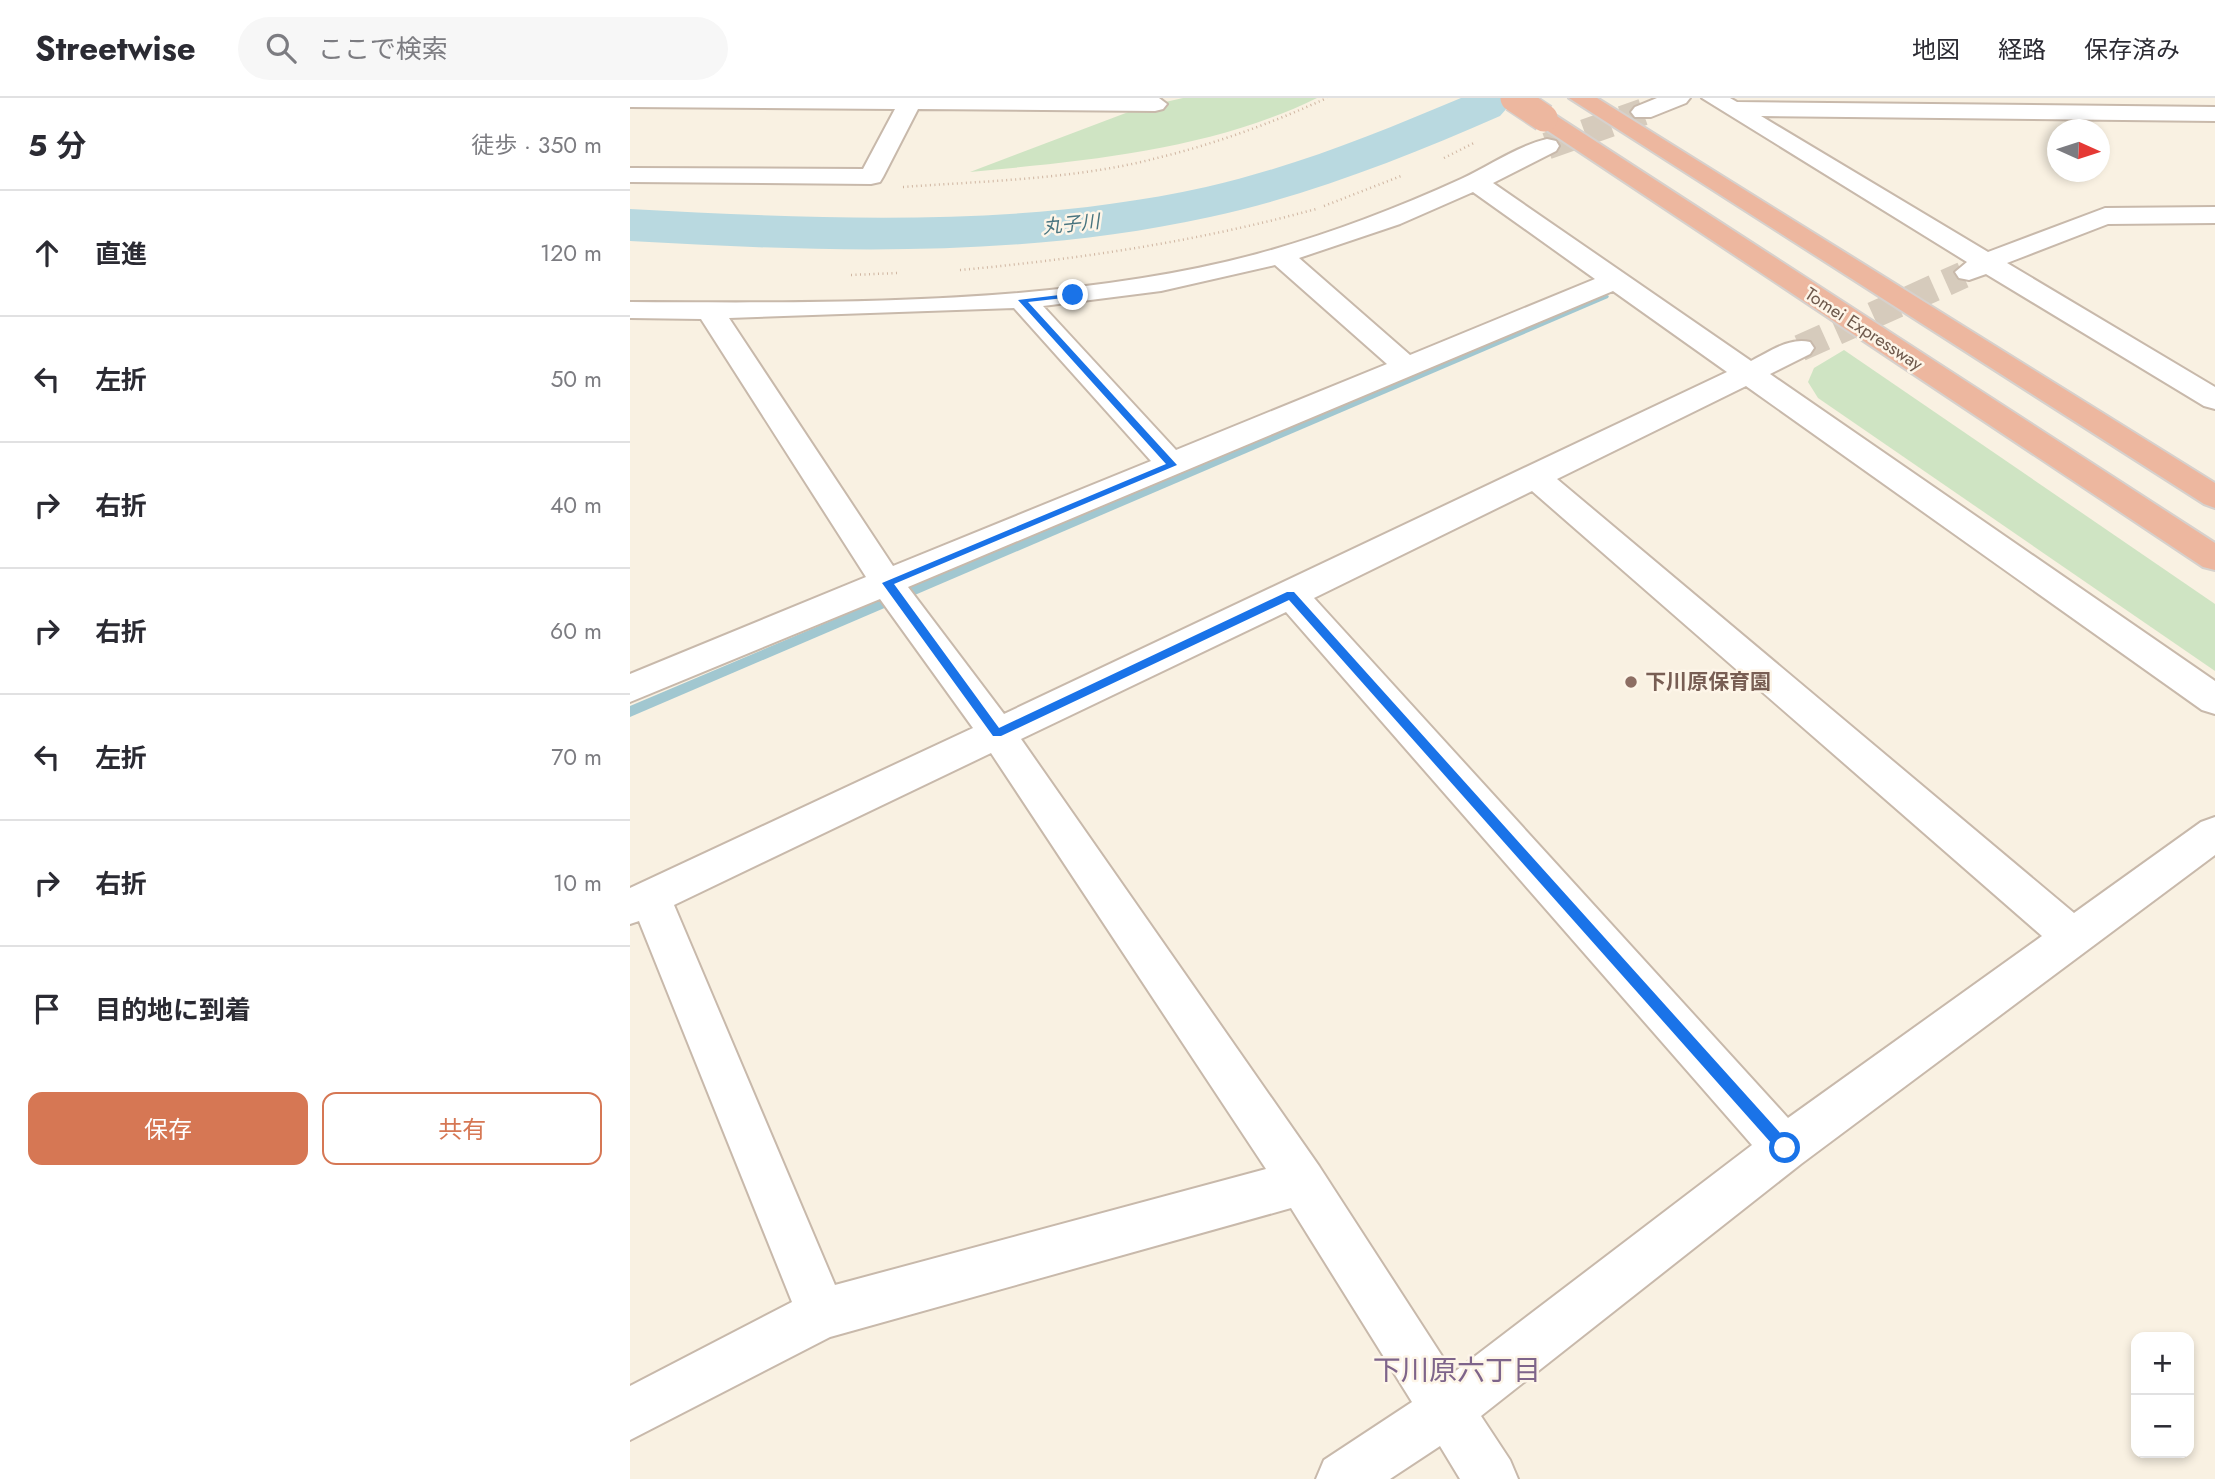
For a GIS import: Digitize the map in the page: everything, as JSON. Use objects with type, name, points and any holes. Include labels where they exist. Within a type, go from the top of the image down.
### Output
[{"type":"highway","name":"Tomei Expressway","points":[[1514,98],[1545,132],[2215,559]]},
{"type":"highway","points":[[1581,98],[2215,496]]},
{"type":"street","points":[[1643,112],[1678,98]]},
{"type":"street","points":[[630,125],[644,100],[1155,104]]},
{"type":"street","points":[[630,175],[871,177],[911,101]]},
{"type":"street","points":[[1724,104],[2215,114]]},
{"type":"street","points":[[1724,104],[2215,400]]},
{"type":"street","points":[[630,310],[849,309],[1022,300],[1153,284],[1280,256],[1370,225],[1478,183],[1545,132]]},
{"type":"street","points":[[1478,183],[2215,700]]},
{"type":"street","points":[[1963,275],[2007,252],[2105,216],[2157,213],[2209,226]]},
{"type":"street","points":[[1280,256],[1407,367]]},
{"type":"street","points":[[630,689],[1616,280]]},
{"type":"street","points":[[1022,300],[1172,465]]},
{"type":"street","points":[[710,311],[887,583],[997,733],[1302,1182],[1491,1479]]},
{"type":"street","points":[[822,1314],[640,902],[1291,595],[1800,348]]},
{"type":"street","points":[[1534,476],[2072,937]]},
{"type":"street","points":[[1291,595],[1785,1148]]},
{"type":"street","points":[[1343,1479],[1447,1410],[1785,1148],[2215,833]]},
{"type":"street","points":[[630,1414],[822,1314],[1302,1182]]},
{"type":"path","points":[[894,187],[1044,176],[1155,159],[1269,124],[1327,98]]},
{"type":"path","points":[[1437,161],[1480,140]]},
{"type":"path","points":[[948,272],[1078,259],[1232,232],[1319,208],[1403,176]]},
{"type":"path","points":[[842,275],[908,273]]},
{"type":"green space","points":[[1183,98],[1317,98],[1235,130],[1191,141],[1103,157],[970,172],[1139,108]]},
{"type":"green space","points":[[1844,350],[2215,604],[2215,671],[1818,398],[1808,382],[1814,368]]},
{"type":"waterway","name":"丸子川","points":[[630,225],[880,234],[1046,227],[1129,217],[1210,202],[1291,180],[1436,126],[1483,106],[1492,98]]},
{"type":"waterway","points":[[630,712],[1604,296]]},
{"type":"tunnel","points":[[1547,146],[1643,112]]},
{"type":"tunnel","points":[[1800,348],[1963,275]]},
{"type":"place","name":"下川原保育園","points":[[1631,682]]},
{"type":"district","name":"下川原六丁目","points":[[1457,1370]]},
{"type":"route","points":[[1073,295],[1022,300],[1172,465],[887,583],[997,733],[1291,595],[1785,1148]]}]
